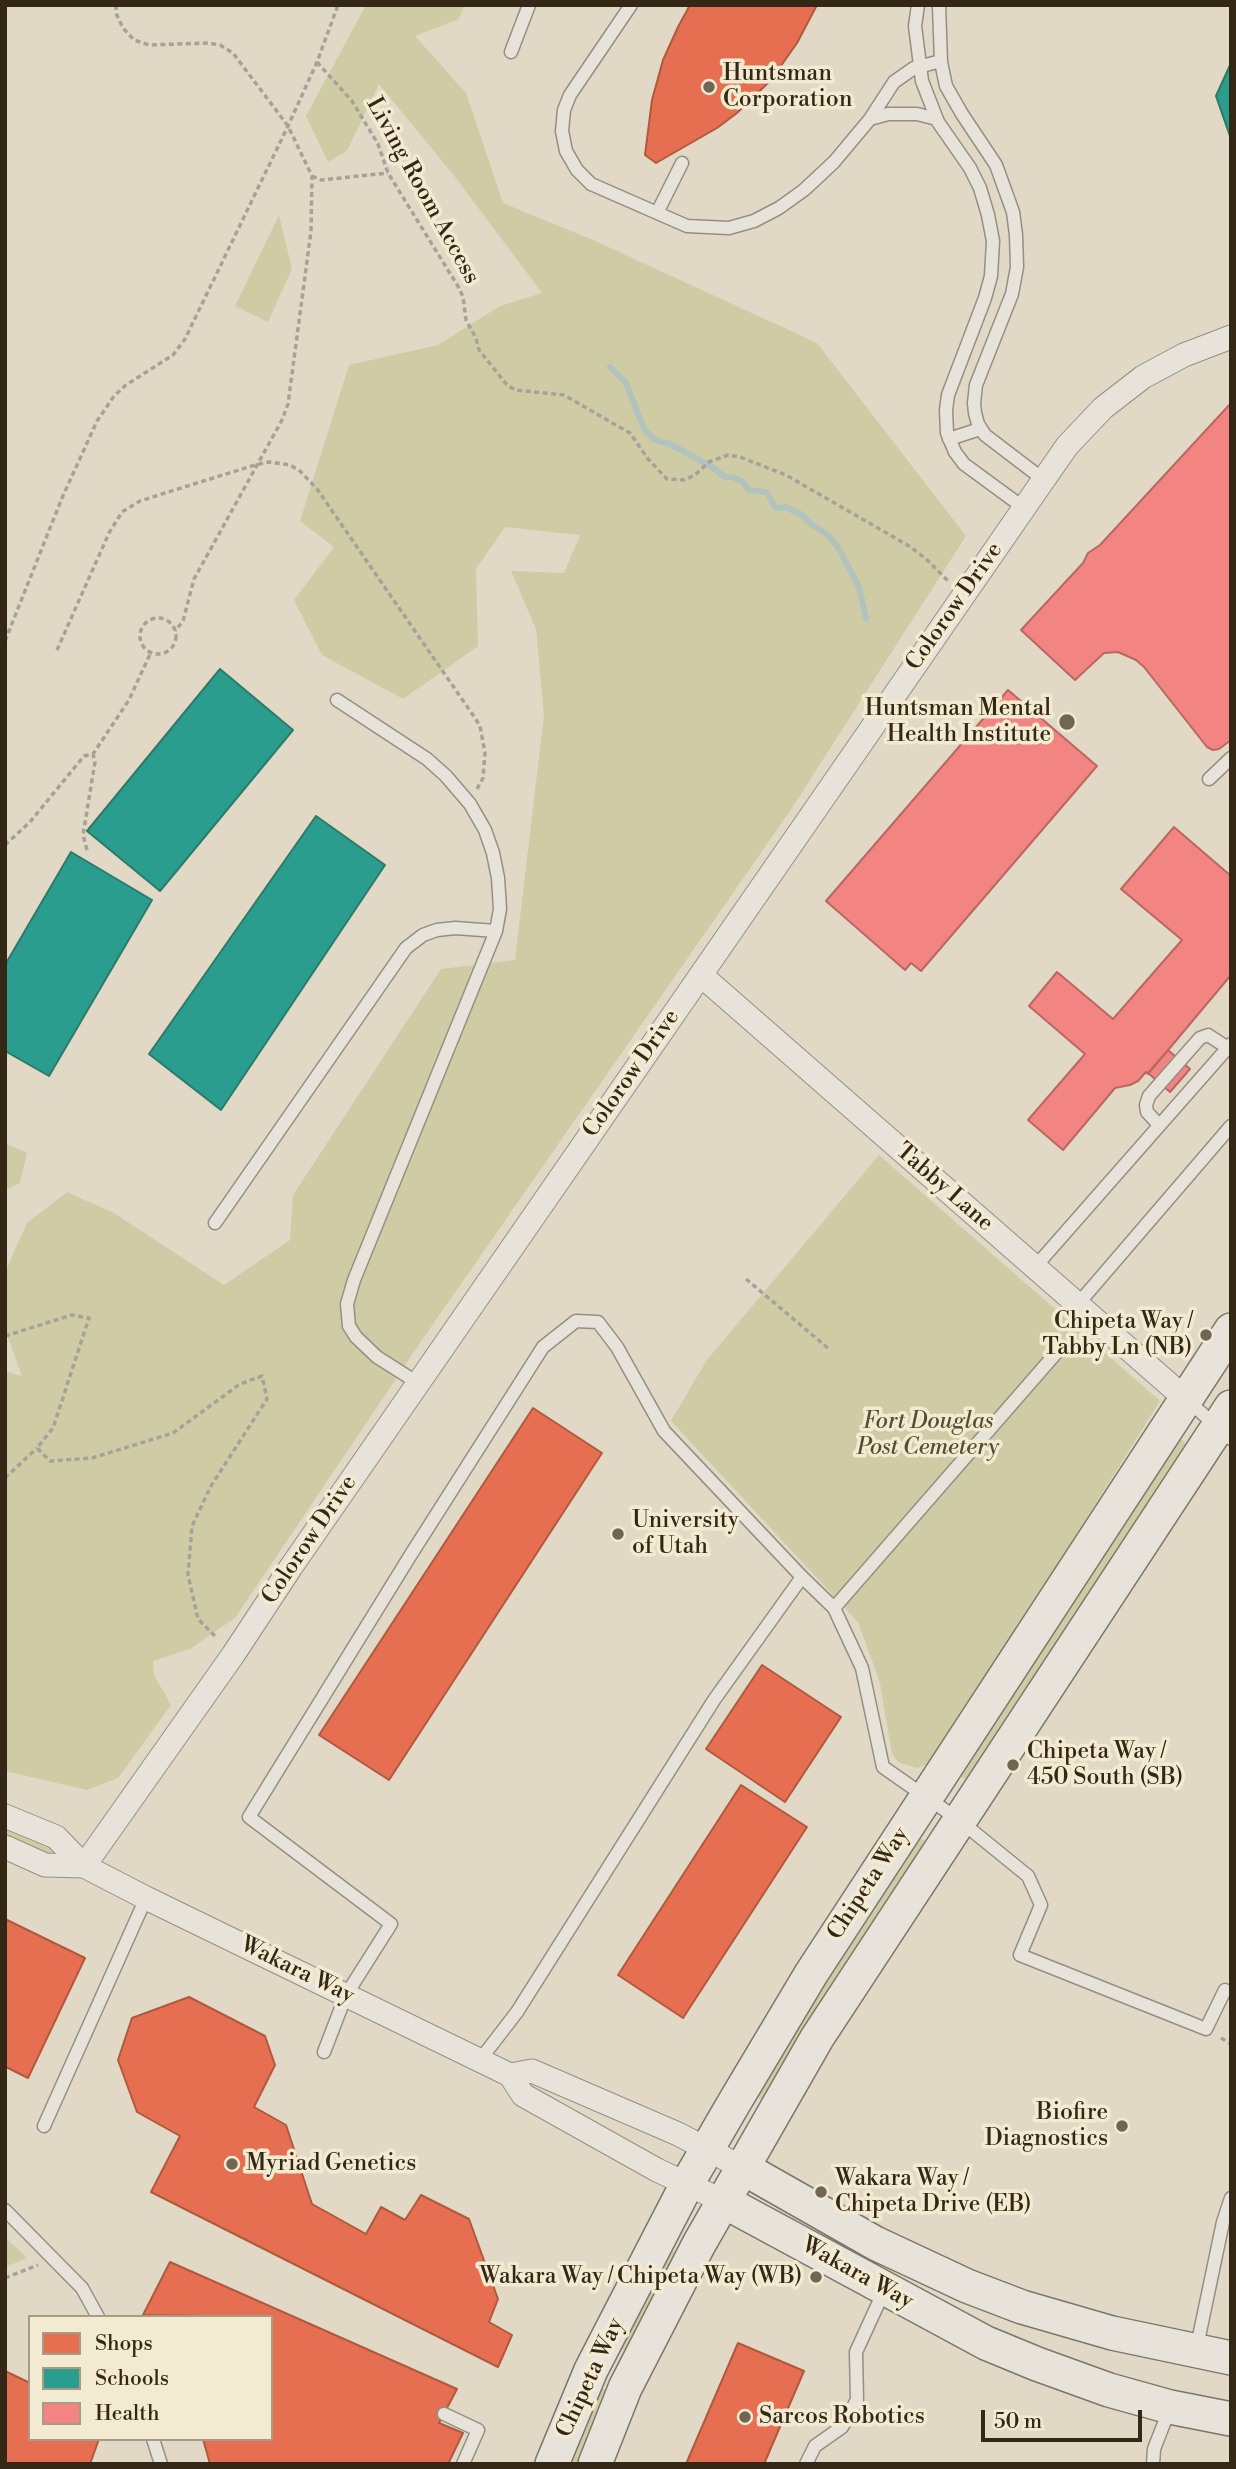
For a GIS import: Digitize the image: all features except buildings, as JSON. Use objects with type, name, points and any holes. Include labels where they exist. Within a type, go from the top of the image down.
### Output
[{"type":"street","name":"Colorow Drive","points":[[84,1866],[1067,446],[1094,418],[1143,377],[1184,355],[1231,337]]},
{"type":"street","name":"Tabby Lane","points":[[702,975],[1187,1400]]},
{"type":"street","name":"Chipeta Way","points":[[551,2464],[591,2370],[687,2185],[811,1974],[1231,1330]]},
{"type":"street","name":"Chipeta Way","points":[[595,2464],[625,2388],[723,2201],[817,2038],[959,1820],[1226,1425]]},
{"type":"street","name":"Wakara Way","points":[[5,1816],[56,1837],[84,1866],[146,1898],[510,2075],[523,2095],[986,2343],[1110,2390],[1170,2407],[1231,2419]]},
{"type":"street","name":"Wakara Way","points":[[5,1847],[45,1865],[84,1866]]},
{"type":"street","name":"Wakara Way","points":[[510,2075],[532,2071],[709,2149],[874,2243],[967,2286],[1069,2322],[1231,2358]]},
{"type":"lane","points":[[511,52],[529,5]]},
{"type":"lane","points":[[631,5],[570,94],[564,110],[562,131],[566,151],[577,170],[591,184],[687,226],[729,228],[754,221],[779,208],[804,190],[834,162],[870,119],[894,82],[919,66],[941,61]]},
{"type":"lane","points":[[918,5],[915,26],[919,66],[927,98],[937,119],[976,178],[993,242],[991,276],[985,298],[948,395],[946,420],[949,439],[955,452],[971,470],[1024,508]]},
{"type":"lane","points":[[939,5],[941,61],[946,86],[986,148],[1002,179],[1013,212],[1016,235],[1017,267],[1012,294],[974,393],[975,413],[980,429],[990,439],[1044,480]]},
{"type":"lane","points":[[870,119],[888,114],[916,114],[937,119]]},
{"type":"lane","points":[[657,213],[682,163]]},
{"type":"lane","points":[[949,439],[980,429]]},
{"type":"lane","points":[[337,700],[427,759],[470,804],[485,830],[493,853],[500,909],[496,931],[354,1280],[347,1304],[349,1326],[356,1337],[377,1357],[418,1383]]},
{"type":"lane","points":[[1209,779],[1231,758]]},
{"type":"lane","points":[[215,1223],[406,948],[423,935],[437,930],[455,928],[496,931]]},
{"type":"lane","points":[[1035,1267],[1160,1125],[1229,1046],[1208,1035],[1200,1038],[1149,1096],[1147,1112],[1160,1125]]},
{"type":"lane","points":[[1078,1304],[1231,1126]]},
{"type":"lane","points":[[324,2052],[346,1995],[391,1924],[249,1816],[543,1347],[576,1321],[598,1322],[617,1347],[664,1432],[834,1608],[862,1668],[883,1767],[927,1795],[1028,1876],[1041,1905],[1020,1955],[1206,2029],[1225,1990]]},
{"type":"lane","points":[[834,1608],[1057,1352]]},
{"type":"lane","points":[[1187,1400],[1226,1425]]},
{"type":"lane","points":[[480,2060],[517,2012],[714,1700],[802,1577]]},
{"type":"lane","points":[[44,2126],[146,1898]]},
{"type":"lane","points":[[1195,2351],[1231,2197]]},
{"type":"lane","points":[[5,2210],[82,2288],[97,2315]]},
{"type":"lane","points":[[806,2464],[814,2446],[842,2427],[857,2400],[856,2353],[885,2289]]},
{"type":"lane","points":[[1153,2464],[1154,2449],[1170,2407]]},
{"type":"lane","points":[[444,2414],[478,2430],[463,2464]]},
{"type":"lane","points":[[154,2441],[161,2464]]},
{"type":"path","points":[[116,5],[116,13],[123,28],[134,40],[149,45],[208,43],[220,45],[233,53],[288,126],[312,176],[311,231],[292,388],[282,420],[194,579],[183,621],[175,631]]},
{"type":"path","points":[[5,641],[62,498],[97,422],[106,406],[120,391],[179,349],[288,126],[317,62],[338,5]]},
{"type":"path","name":"Living Room Access","points":[[317,62],[352,101],[378,144],[388,173],[459,288],[466,320],[477,338],[480,351],[507,385],[515,390],[564,395],[631,433],[648,459],[667,479],[685,480],[709,462],[727,455],[740,457],[786,475],[909,546],[964,593]]},
{"type":"path","points":[[312,176],[321,180],[388,173]]},
{"type":"path","points":[[57,650],[109,533],[122,512],[152,497],[256,465],[268,462],[290,465],[300,471],[317,489],[480,726],[485,765],[483,778],[470,804]]},
{"type":"path","points":[[151,619],[163,619],[173,626],[175,631],[174,642],[167,651],[157,654],[146,649],[140,639],[142,627],[151,619]]},
{"type":"path","points":[[5,845],[30,822],[84,756],[93,754],[129,699],[151,652]]},
{"type":"path","points":[[87,850],[83,835],[95,762],[93,754]]},
{"type":"path","points":[[746,1279],[829,1349]]},
{"type":"path","points":[[5,1336],[72,1315],[89,1318],[53,1428],[37,1448],[5,1478]]},
{"type":"path","points":[[37,1448],[50,1461],[92,1458],[173,1433],[240,1384],[262,1376],[267,1399],[211,1486],[191,1527],[188,1575],[198,1619],[233,1654]]},
{"type":"path","points":[[5,2278],[40,2264]]},
{"type":"green space","points":[[366,5],[465,5],[459,19],[415,36],[466,93],[503,203],[593,240],[817,343],[966,536],[790,811],[422,1340],[235,1618],[190,1649],[153,1661],[154,1675],[171,1705],[118,1778],[87,1790],[5,1771],[5,1371],[22,1376],[5,1330],[5,1272],[27,1223],[67,1192],[114,1213],[224,1285],[290,1240],[293,1195],[441,969],[515,960],[544,715],[536,629],[511,571],[564,573],[580,535],[505,527],[476,569],[478,646],[403,699],[322,655],[294,600],[334,547],[300,521],[349,365],[438,345],[500,306],[542,293],[455,177],[379,84],[347,151],[328,162],[306,116]]},
{"type":"green space","points":[[279,215],[292,269],[268,322],[235,306]]},
{"type":"green space","points":[[5,1143],[27,1153],[20,1183],[5,1190]]},
{"type":"green space","name":"Fort Douglas Post Cemetery","points":[[879,1155],[1160,1401],[948,1739],[931,1763],[917,1768],[898,1762],[892,1754],[880,1683],[858,1622],[671,1421],[706,1361]]},
{"type":"green space","points":[[1178,1440],[1183,1440],[1187,1445],[969,1780],[964,1779],[960,1775]]},
{"type":"green space","points":[[5,1825],[54,1848],[53,1855],[49,1857],[5,1839]]},
{"type":"green space","points":[[918,1837],[927,1842],[766,2100],[760,2099],[757,2096],[782,2047]]},
{"type":"green space","points":[[5,2237],[27,2258],[5,2267]]},
{"type":"green space","points":[[671,2250],[678,2254],[627,2351],[623,2350],[619,2347]]},
{"type":"green space","points":[[598,2390],[607,2391],[582,2464],[567,2464]]},
{"type":"waterway","points":[[610,367],[626,383],[644,429],[655,440],[670,444],[725,477],[742,481],[749,490],[766,492],[776,508],[786,507],[802,515],[828,535],[838,547],[859,587],[866,618]]},
{"type":"place","name":"Huntsman Corporation","points":[[709,87]]},
{"type":"place","name":"Huntsman Mental Health Institute","points":[[1067,722]]},
{"type":"place","name":"Chipeta Way / Tabby Ln (NB)","points":[[1206,1335]]},
{"type":"place","name":"University of Utah","points":[[618,1534]]},
{"type":"place","name":"Chipeta Way / 450 South (SB)","points":[[1013,1765]]},
{"type":"place","name":"Biofire Diagnostics","points":[[1122,2126]]},
{"type":"place","name":"Myriad Genetics","points":[[232,2164]]},
{"type":"place","name":"Wakara Way / Chipeta Drive (EB)","points":[[821,2192]]},
{"type":"place","name":"Wakara Way / Chipeta Way (WB)","points":[[816,2277]]},
{"type":"place","name":"Sarcos Robotics","points":[[745,2417]]}]
